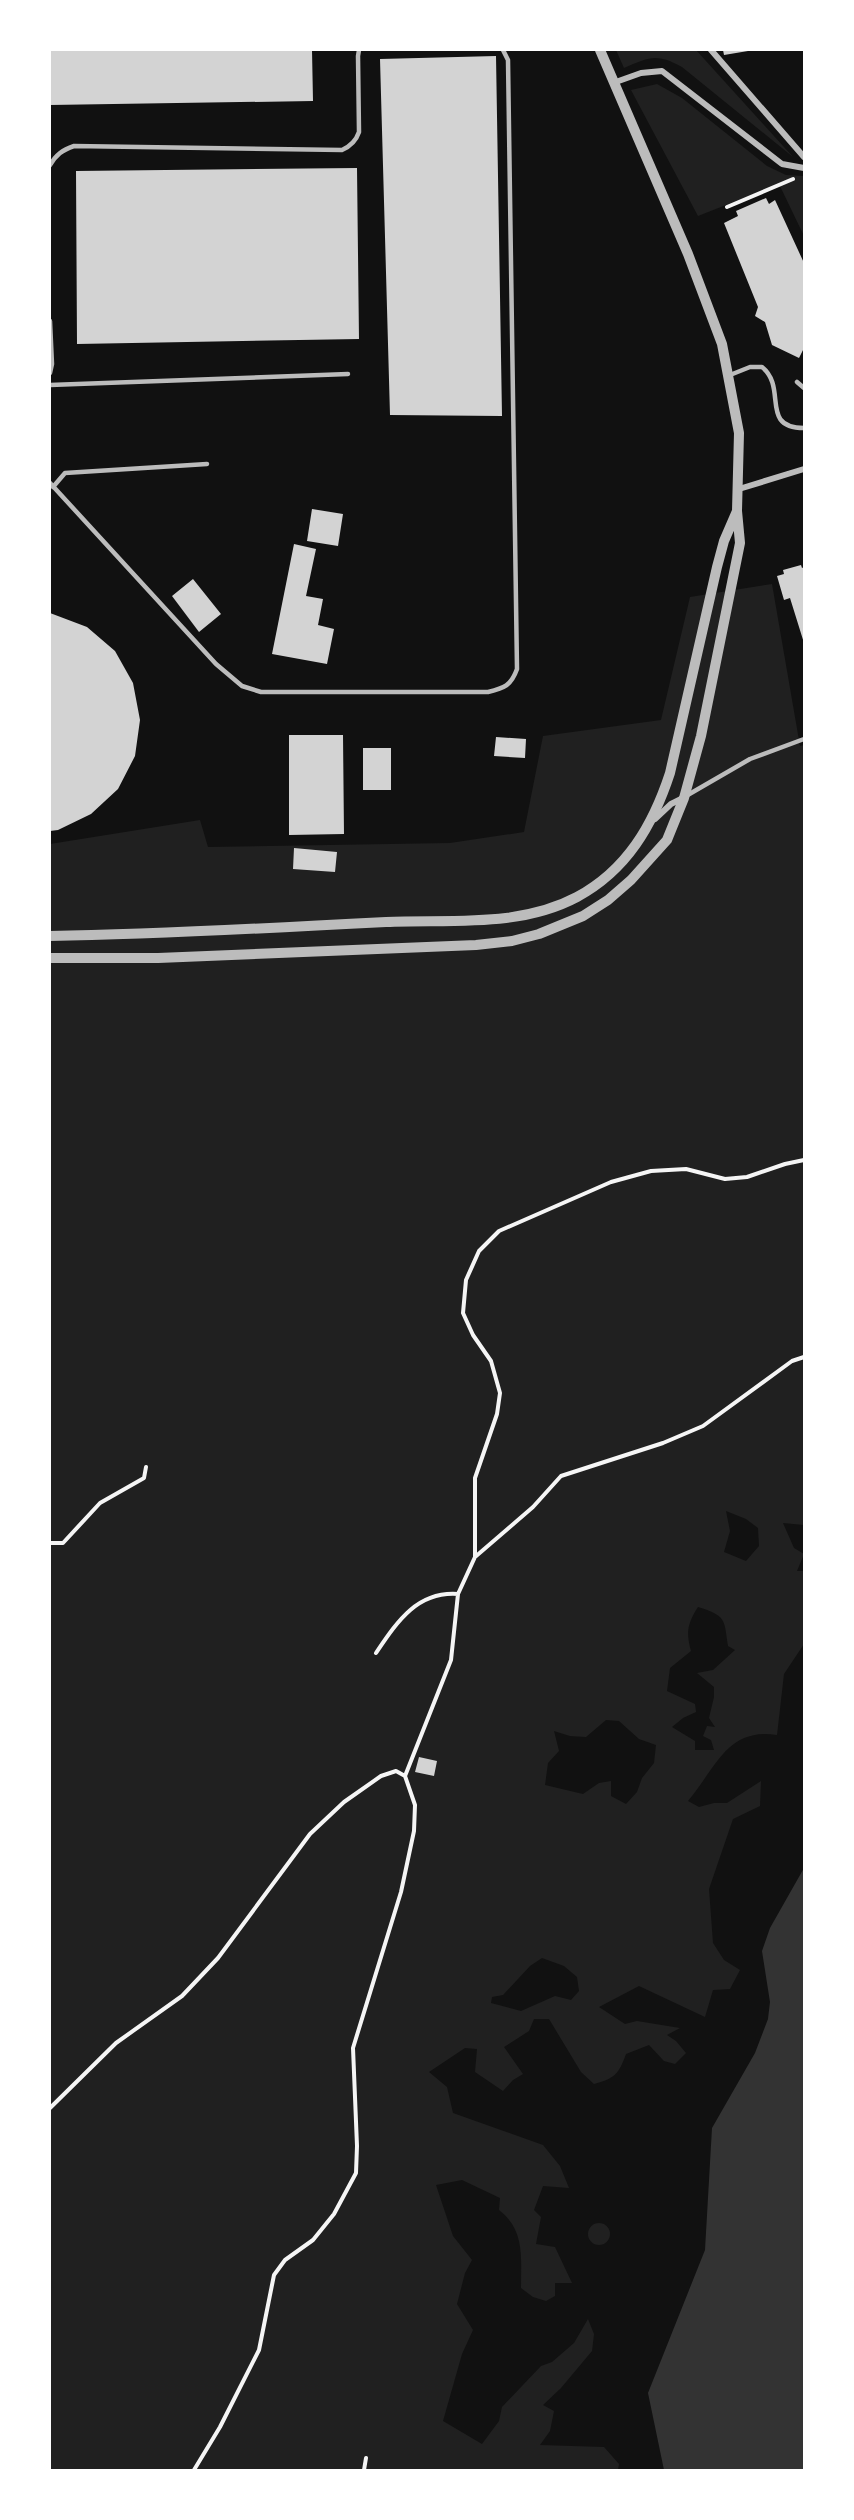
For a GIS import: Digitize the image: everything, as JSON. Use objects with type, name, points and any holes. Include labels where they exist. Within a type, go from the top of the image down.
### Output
[{"type":"street","points":[[600,50],[702,286],[730,375],[739,434],[740,489],[737,511],[724,542],[717,567],[670,773],[650,824]]},
{"type":"street","points":[[711,50],[804,158]]},
{"type":"street","points":[[614,84],[641,73],[662,71],[782,164],[804,168]]},
{"type":"street","points":[[740,489],[804,469]]},
{"type":"street","points":[[50,958],[158,958],[476,945],[512,941],[563,926],[608,900],[631,880],[667,840],[684,798],[701,736],[736,568],[740,532],[737,511]]},
{"type":"street","points":[[50,936],[176,934],[383,922],[499,919],[532,914],[578,896],[598,883],[627,857],[650,824],[671,804],[684,798]]},
{"type":"lane","points":[[50,165],[64,149],[74,146],[342,150],[348,148],[359,132],[359,50]]},
{"type":"lane","points":[[207,464],[65,473],[51,485],[216,664],[242,686],[261,692],[488,692],[505,688],[513,680],[517,661],[508,72],[503,50]]},
{"type":"lane","points":[[50,321],[52,364],[50,373]]},
{"type":"lane","points":[[730,375],[750,367],[762,367],[770,373],[774,381],[776,410],[779,419],[787,425],[804,428]]},
{"type":"lane","points":[[50,385],[348,374]]},
{"type":"lane","points":[[797,382],[804,388]]},
{"type":"lane","points":[[684,798],[750,759],[804,739]]},
{"type":"path","points":[[727,207],[795,178]]},
{"type":"path","points":[[475,1557],[475,1478],[497,1414],[500,1393],[491,1361],[473,1335],[463,1313],[466,1280],[480,1251],[499,1231],[611,1182],[651,1171],[686,1169],[725,1179],[747,1177],[804,1160]]},
{"type":"path","points":[[194,2470],[220,2427],[259,2350],[274,2275],[285,2260],[313,2240],[334,2214],[356,2173],[353,2048],[401,1892],[414,1831],[415,1805],[405,1776],[451,1660],[458,1594],[475,1557],[533,1507],[561,1476],[612,1461],[703,1426],[792,1361],[804,1357]]},
{"type":"path","points":[[50,1543],[63,1543],[100,1503],[144,1478],[146,1467]]},
{"type":"path","points":[[376,1653],[399,1620],[418,1604],[441,1593],[458,1594]]},
{"type":"path","points":[[50,2108],[116,2043],[182,1996],[218,1958],[310,1834],[344,1802],[381,1776],[396,1771],[405,1776]]},
{"type":"path","points":[[364,2470],[366,2458]]},
{"type":"shaded area","points":[[616,50],[696,50],[793,157],[682,67],[666,60],[653,58],[624,68]]},
{"type":"shaded area","points":[[657,84],[682,98],[767,166],[786,175],[804,176],[804,236],[779,184],[698,216],[631,90]]},
{"type":"shaded area","points":[[772,584],[800,746],[804,745],[804,1525],[783,1523],[794,1548],[804,1554],[797,1571],[804,1571],[804,1644],[784,1674],[777,1735],[760,1734],[746,1737],[734,1744],[715,1764],[688,1801],[699,1807],[714,1803],[727,1803],[761,1781],[760,1806],[733,1819],[709,1889],[713,1943],[724,1960],[740,1970],[730,1989],[713,1990],[705,2017],[639,1986],[599,2007],[625,2024],[637,2021],[680,2028],[667,2035],[676,2041],[686,2053],[675,2064],[664,2061],[649,2045],[626,2054],[615,2075],[594,2084],[581,2072],[549,2019],[534,2019],[529,2031],[504,2047],[523,2074],[513,2080],[503,2091],[475,2072],[477,2049],[465,2048],[429,2072],[447,2087],[453,2113],[543,2145],[560,2166],[569,2188],[543,2186],[534,2210],[541,2217],[536,2244],[555,2247],[572,2283],[555,2283],[555,2296],[546,2301],[533,2297],[521,2288],[520,2245],[513,2226],[499,2210],[500,2198],[462,2180],[436,2185],[453,2236],[472,2260],[465,2273],[457,2304],[473,2330],[462,2354],[443,2421],[482,2444],[499,2421],[502,2407],[541,2366],[552,2362],[574,2343],[588,2319],[594,2334],[592,2351],[561,2388],[543,2405],[554,2411],[550,2431],[540,2445],[604,2447],[619,2464],[618,2470],[50,2470],[50,844],[200,820],[208,847],[450,843],[524,832],[543,736],[661,720],[690,597]],"holes":[[[726,1511],[746,1519],[758,1528],[759,1546],[746,1561],[724,1552],[730,1531]],[[698,1607],[719,1616],[724,1624],[728,1646],[735,1650],[713,1670],[697,1673],[714,1687],[709,1718],[715,1727],[707,1726],[703,1736],[711,1740],[714,1750],[695,1750],[695,1741],[672,1727],[683,1718],[696,1712],[695,1704],[667,1691],[670,1668],[691,1651],[688,1639],[694,1613]],[[606,1720],[619,1721],[639,1739],[656,1745],[654,1763],[642,1778],[637,1792],[626,1804],[611,1796],[611,1781],[599,1783],[583,1794],[545,1785],[548,1763],[559,1751],[554,1731],[570,1736],[586,1737]],[[542,1958],[564,1966],[577,1977],[579,1991],[571,2000],[555,1996],[521,2011],[491,2003],[492,1997],[503,1995],[530,1966]]]},
{"type":"shaded area","points":[[804,1868],[804,2470],[664,2470],[648,2393],[705,2250],[712,2128],[755,2053],[768,2019],[770,2002],[762,1951],[770,1928]]},
{"type":"shaded area","points":[[599,2223],[609,2230],[610,2234],[603,2244],[599,2245],[589,2238],[588,2234],[595,2224]]},
{"type":"building","points":[[50,50],[312,50],[313,101],[50,105]]},
{"type":"building","points":[[723,50],[748,50],[748,51],[724,55]]},
{"type":"building","points":[[496,56],[502,416],[390,415],[380,59]]},
{"type":"building","points":[[357,168],[359,339],[77,344],[76,171]]},
{"type":"building","points":[[766,198],[769,204],[775,200],[804,263],[804,348],[799,358],[772,345],[765,322],[755,316],[758,307],[724,223],[738,216],[736,211]]},
{"type":"building","points":[[312,509],[343,514],[338,546],[307,541]]},
{"type":"building","points":[[294,544],[316,549],[306,596],[323,599],[318,625],[334,629],[327,664],[272,654]]},
{"type":"building","points":[[801,565],[802,568],[804,567],[804,643],[790,598],[784,600],[777,576],[784,574],[783,570]]},
{"type":"building","points":[[193,579],[221,614],[199,632],[172,596]]},
{"type":"building","points":[[50,613],[87,627],[115,651],[133,683],[140,720],[135,756],[118,789],[91,814],[58,830],[50,831]]},
{"type":"building","points":[[289,735],[343,735],[344,834],[289,835]]},
{"type":"building","points":[[496,737],[526,739],[525,758],[494,756]]},
{"type":"building","points":[[363,748],[391,748],[391,790],[363,790]]},
{"type":"building","points":[[294,848],[337,852],[335,872],[293,869]]},
{"type":"building","points":[[419,1757],[437,1761],[434,1776],[415,1772]]}]
